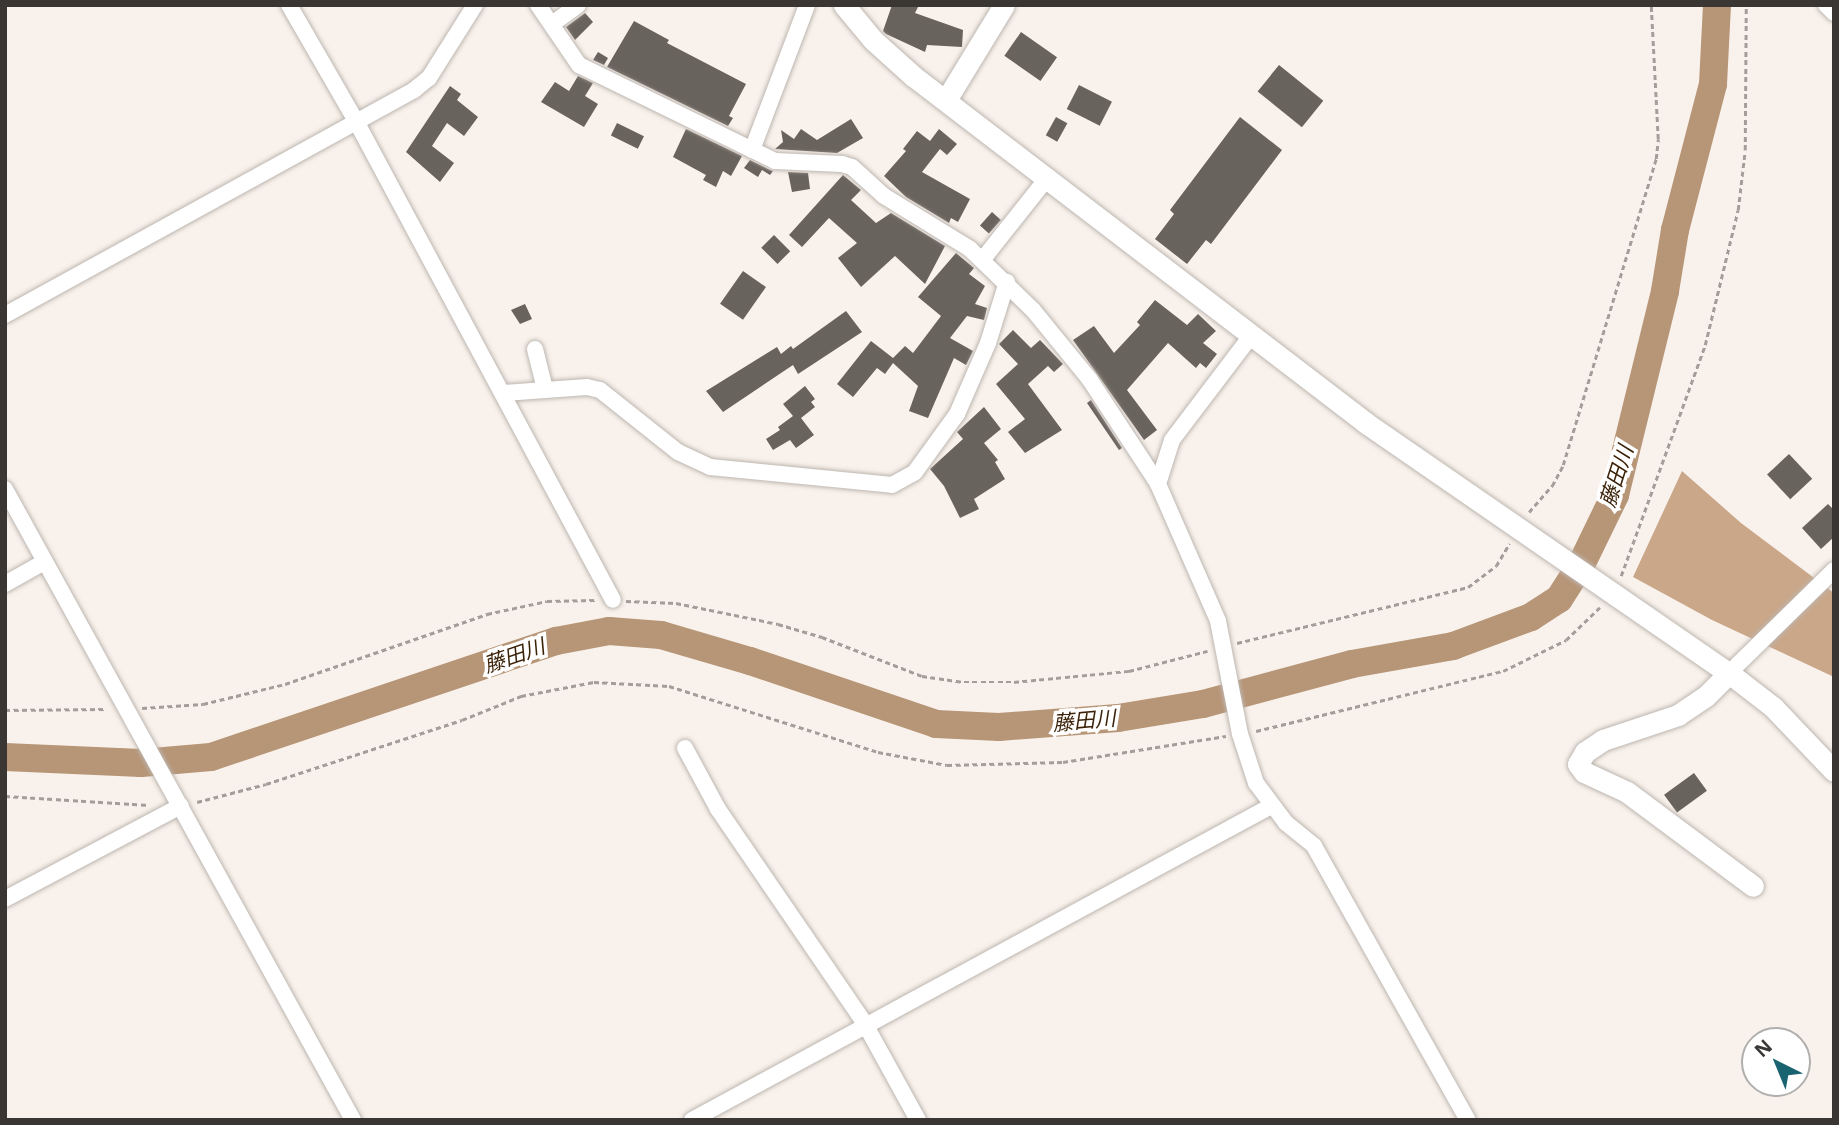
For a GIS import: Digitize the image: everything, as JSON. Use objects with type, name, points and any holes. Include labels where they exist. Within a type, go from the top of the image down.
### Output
[{"type":"street","points":[[289,5],[357,123],[504,393],[576,536],[613,600]]},
{"type":"street","points":[[5,315],[357,123],[429,78],[475,5]]},
{"type":"street","points":[[538,5],[579,65],[785,164],[830,163],[852,167],[884,196],[925,219],[983,259],[1007,282],[1090,380],[1158,484],[1217,621],[1240,734],[1256,783],[1271,806],[1314,846],[1468,1120]]},
{"type":"street","points":[[552,24],[579,5]]},
{"type":"street","points":[[752,150],[807,5]]},
{"type":"street","points":[[844,5],[889,57],[1366,423],[1730,673],[1773,708],[1834,771]]},
{"type":"street","points":[[946,100],[1003,5]]},
{"type":"street","points":[[1826,5],[1834,13]]},
{"type":"street","points":[[983,259],[1048,177]]},
{"type":"street","points":[[504,393],[587,387],[600,390],[678,452],[710,467],[892,485],[908,478],[922,464],[957,414],[988,343],[1007,282]]},
{"type":"street","points":[[1158,484],[1172,440],[1251,336]]},
{"type":"street","points":[[535,349],[545,389]]},
{"type":"street","points":[[5,489],[353,1120]]},
{"type":"street","points":[[5,584],[44,562]]},
{"type":"street","points":[[1753,886],[1627,792],[1584,772],[1578,764],[1585,752],[1603,740],[1678,715],[1706,696],[1834,570]]},
{"type":"street","points":[[685,748],[718,810],[865,1024],[918,1120]]},
{"type":"street","points":[[5,899],[177,800]]},
{"type":"street","points":[[692,1120],[1271,806]]},
{"type":"path","points":[[5,710],[126,709],[203,704],[285,684],[487,614],[547,601],[676,603],[778,624],[822,637],[922,677],[964,682],[1014,682],[1129,671],[1468,587],[1496,566],[1517,529],[1552,486],[1563,465],[1656,159],[1658,139],[1651,5]]},
{"type":"path","points":[[5,796],[177,800],[266,784],[462,720],[521,696],[594,682],[669,687],[878,752],[947,765],[1063,762],[1240,734],[1503,671],[1566,640],[1612,593],[1639,532],[1705,345],[1738,210],[1745,150],[1746,5]]},
{"type":"shaded area","points":[[1682,471],[1741,523],[1834,593],[1834,677],[1712,620],[1633,577]]},
{"type":"building","points":[[892,5],[919,5],[915,13],[963,30],[962,47],[927,45],[925,52],[886,34],[883,31]]},
{"type":"building","points":[[585,13],[593,22],[575,40],[566,27]]},
{"type":"building","points":[[634,21],[669,40],[667,43],[746,84],[729,116],[733,118],[728,126],[607,67]]},
{"type":"building","points":[[1021,32],[1057,57],[1040,81],[1004,56]]},
{"type":"building","points":[[598,52],[608,58],[604,65],[593,60]]},
{"type":"building","points":[[1279,65],[1323,101],[1302,127],[1258,91]]},
{"type":"building","points":[[578,76],[593,83],[585,96],[598,104],[584,127],[541,102],[555,82],[569,91]]},
{"type":"building","points":[[1079,85],[1112,102],[1100,126],[1067,109]]},
{"type":"building","points":[[450,86],[461,94],[457,100],[478,117],[464,136],[447,123],[432,146],[454,163],[440,182],[406,152]]},
{"type":"building","points":[[1056,117],[1067,123],[1057,142],[1046,135]]},
{"type":"building","points":[[1240,117],[1282,150],[1211,244],[1206,240],[1187,264],[1155,239],[1174,214],[1170,210]]},
{"type":"building","points":[[851,119],[863,138],[837,153],[775,149],[783,142],[781,130],[794,139],[801,129],[817,140]]},
{"type":"building","points":[[617,123],[644,136],[638,149],[611,136]]},
{"type":"building","points":[[686,129],[742,156],[731,176],[723,171],[716,187],[703,180],[706,175],[673,157]]},
{"type":"building","points":[[939,129],[957,144],[947,155],[940,149],[922,172],[970,199],[958,222],[951,218],[949,223],[906,197],[884,176],[906,151],[903,149],[917,131],[930,141]]},
{"type":"building","points":[[750,160],[773,171],[770,175],[762,170],[758,177],[744,168]]},
{"type":"building","points":[[788,172],[808,173],[810,189],[792,192]]},
{"type":"building","points":[[843,175],[861,190],[851,200],[876,223],[891,213],[945,246],[925,284],[895,256],[861,287],[838,258],[857,243],[829,218],[802,247],[789,235]]},
{"type":"building","points":[[992,212],[1001,220],[989,233],[980,225]]},
{"type":"building","points":[[774,235],[790,251],[778,264],[761,248]]},
{"type":"building","points":[[956,253],[974,268],[969,274],[985,286],[975,304],[987,308],[984,320],[967,316],[950,338],[973,351],[966,365],[954,358],[928,418],[909,411],[918,386],[893,363],[885,374],[877,368],[853,397],[837,384],[871,341],[893,358],[905,346],[913,353],[941,316],[918,297]]},
{"type":"building","points":[[743,271],[766,287],[743,320],[720,304]]},
{"type":"building","points":[[1155,300],[1187,325],[1198,314],[1216,331],[1203,343],[1217,354],[1206,368],[1200,363],[1196,368],[1168,343],[1127,390],[1157,430],[1144,440],[1073,340],[1094,326],[1114,353],[1140,325],[1137,322]]},
{"type":"building","points":[[525,304],[532,319],[520,324],[511,310]]},
{"type":"building","points":[[846,311],[862,332],[798,374],[793,365],[723,412],[706,391],[777,347],[781,354],[791,346],[793,349]]},
{"type":"building","points":[[1013,330],[1031,348],[1040,340],[1063,364],[1054,372],[1048,366],[1028,384],[1062,430],[1025,453],[1008,432],[1025,419],[996,384],[1018,364],[999,344]]},
{"type":"building","points":[[805,386],[815,399],[811,402],[815,407],[801,418],[814,435],[796,448],[790,440],[773,450],[766,439],[780,430],[778,427],[793,416],[783,404]]},
{"type":"building","points":[[1091,400],[1122,448],[1119,450],[1087,403]]},
{"type":"building","points":[[984,407],[1001,429],[984,443],[998,460],[995,462],[1005,479],[974,499],[979,509],[960,518],[944,486],[930,469],[963,439],[957,432]]},
{"type":"building","points":[[1789,454],[1812,479],[1790,499],[1767,474]]},
{"type":"building","points":[[1828,504],[1834,510],[1834,537],[1821,549],[1802,528]]},
{"type":"building","points":[[1694,773],[1707,791],[1677,813],[1664,795]]},
{"type":"waterway","name":"藤田川","points":[[5,757],[141,763],[211,757],[556,641],[609,631],[661,635],[750,661],[936,724],[999,727],[1118,718],[1203,704],[1352,664],[1453,646],[1531,617],[1559,599],[1582,563],[1615,495],[1665,291],[1675,230],[1713,84],[1717,5]]}]
